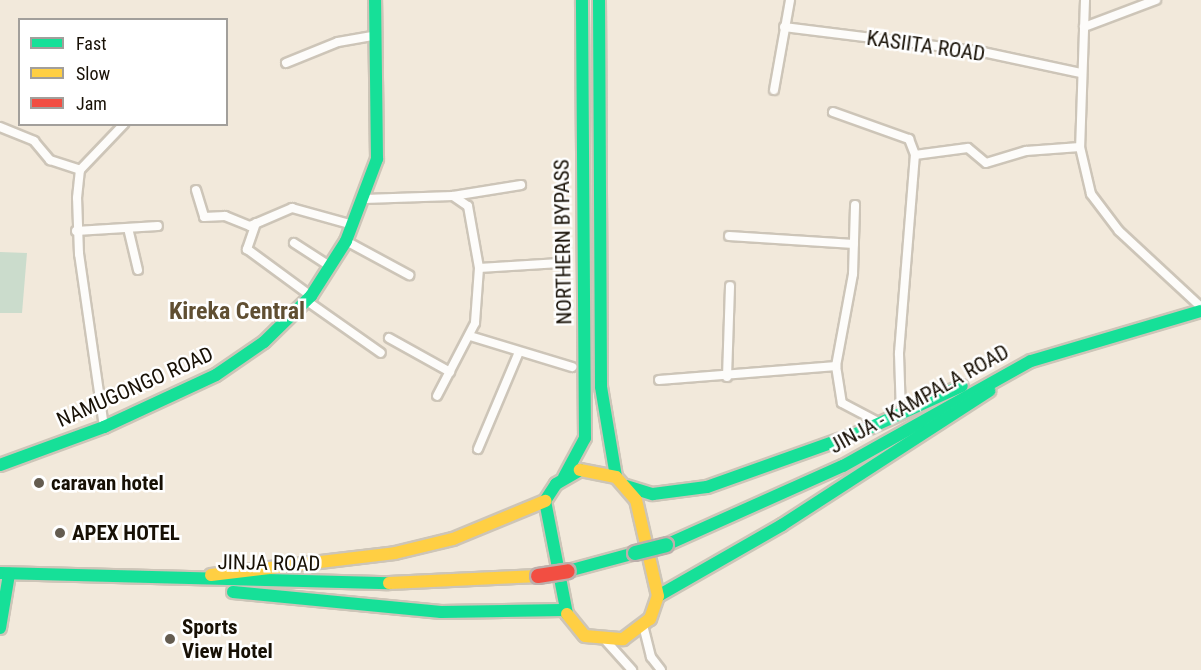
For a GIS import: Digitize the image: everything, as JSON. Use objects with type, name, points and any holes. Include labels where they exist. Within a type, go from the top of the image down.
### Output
[{"type":"main road","name":"NAMUGONGO ROAD","points":[[0,465],[104,427],[233,365],[309,298],[346,241],[364,199],[379,146],[375,0]]},
{"type":"main road","name":"NORTHERN BYPASS","points":[[545,501],[564,477],[585,438],[582,0]]},
{"type":"main road","name":"NORTHERN BYPASS","points":[[598,0],[601,387],[620,481]]},
{"type":"main road","name":"JINJA - KAMPALA ROAD","points":[[635,553],[666,545],[843,466],[1031,361],[1201,309]]},
{"type":"main road","points":[[564,477],[590,469],[653,494],[707,487],[880,423],[986,375],[1031,361]]},
{"type":"main road","points":[[153,582],[395,553],[463,536],[545,501],[563,610],[585,636],[606,642],[623,639],[644,625],[658,596],[782,525],[1031,361]]},
{"type":"main road","points":[[620,481],[636,500],[658,596]]},
{"type":"main road","name":"JINJA ROAD","points":[[5,573],[153,582],[369,585],[537,576],[568,571],[635,553]]},
{"type":"main road","points":[[0,628],[5,573]]},
{"type":"main road","points":[[153,582],[412,610],[563,610]]},
{"type":"street","points":[[774,90],[790,0]]},
{"type":"street","points":[[1085,0],[1080,147],[1103,214],[1201,309]]},
{"type":"street","points":[[1084,27],[1156,0]]},
{"type":"street","name":"KASIITA ROAD","points":[[784,27],[978,51],[1081,73]]},
{"type":"street","points":[[286,63],[338,42],[376,35]]},
{"type":"street","points":[[833,112],[909,140],[915,154],[899,352],[901,414]]},
{"type":"street","points":[[104,427],[76,231],[80,170],[126,126]]},
{"type":"street","points":[[0,127],[34,141],[50,160],[80,170]]},
{"type":"street","points":[[915,154],[968,148],[986,163],[1026,151],[1080,147]]},
{"type":"street","points":[[364,199],[453,196],[521,185]]},
{"type":"street","points":[[196,190],[204,217],[256,223],[286,208],[353,225]]},
{"type":"street","points":[[436,396],[470,336],[479,268],[468,206],[453,196]]},
{"type":"street","points":[[855,205],[854,244],[836,366],[842,404],[880,423]]},
{"type":"street","points":[[256,223],[247,249],[381,353]]},
{"type":"street","points":[[76,231],[158,226]]},
{"type":"street","points":[[128,228],[138,270]]},
{"type":"street","points":[[729,236],[854,244]]},
{"type":"street","points":[[346,241],[409,275]]},
{"type":"street","points":[[294,243],[331,267]]},
{"type":"street","points":[[479,268],[560,263]]},
{"type":"street","points":[[727,377],[730,286]]},
{"type":"street","points":[[470,336],[572,367]]},
{"type":"street","points":[[389,338],[450,372]]},
{"type":"street","points":[[478,449],[519,352]]},
{"type":"street","points":[[659,380],[727,377],[836,366]]},
{"type":"street","points":[[644,625],[651,657],[661,670]]},
{"type":"street","points":[[606,642],[632,670]]},
{"type":"green space","points":[[0,252],[27,253],[22,313],[0,313]]},
{"type":"traffic: fast","points":[[0,465],[104,427],[216,375],[264,342],[311,296],[346,241],[377,159],[375,0]]},
{"type":"traffic: fast","points":[[564,477],[585,438],[582,0]]},
{"type":"traffic: fast","points":[[599,0],[601,387],[616,477]]},
{"type":"traffic: fast","points":[[666,545],[843,466],[1031,361],[1201,311]]},
{"type":"traffic: fast","points":[[626,486],[653,494],[707,487],[856,434],[962,386]]},
{"type":"traffic: fast","points":[[658,596],[782,525],[989,391]]},
{"type":"traffic: fast","points":[[567,614],[545,501],[556,484],[580,470]]},
{"type":"traffic: fast","points":[[635,553],[666,545]]},
{"type":"traffic: fast","points":[[568,571],[635,553]]},
{"type":"traffic: fast","points":[[0,573],[389,583]]},
{"type":"traffic: fast","points":[[0,628],[9,574]]},
{"type":"traffic: fast","points":[[233,592],[441,612],[563,610]]},
{"type":"traffic: slow","points":[[567,614],[585,636],[623,639],[650,619],[658,596],[636,500],[616,477],[580,470]]},
{"type":"traffic: slow","points":[[211,575],[395,553],[453,539],[545,501]]},
{"type":"traffic: slow","points":[[389,583],[538,576]]},
{"type":"traffic: jam","points":[[538,576],[568,571]]},
{"type":"place","name":"caravan hotel","points":[[39,483]]},
{"type":"place","name":"APEX HOTEL","points":[[60,533]]},
{"type":"place","name":"Sports View Hotel","points":[[170,639]]},
{"type":"district","name":"Kireka Central","points":[[237,312]]}]
